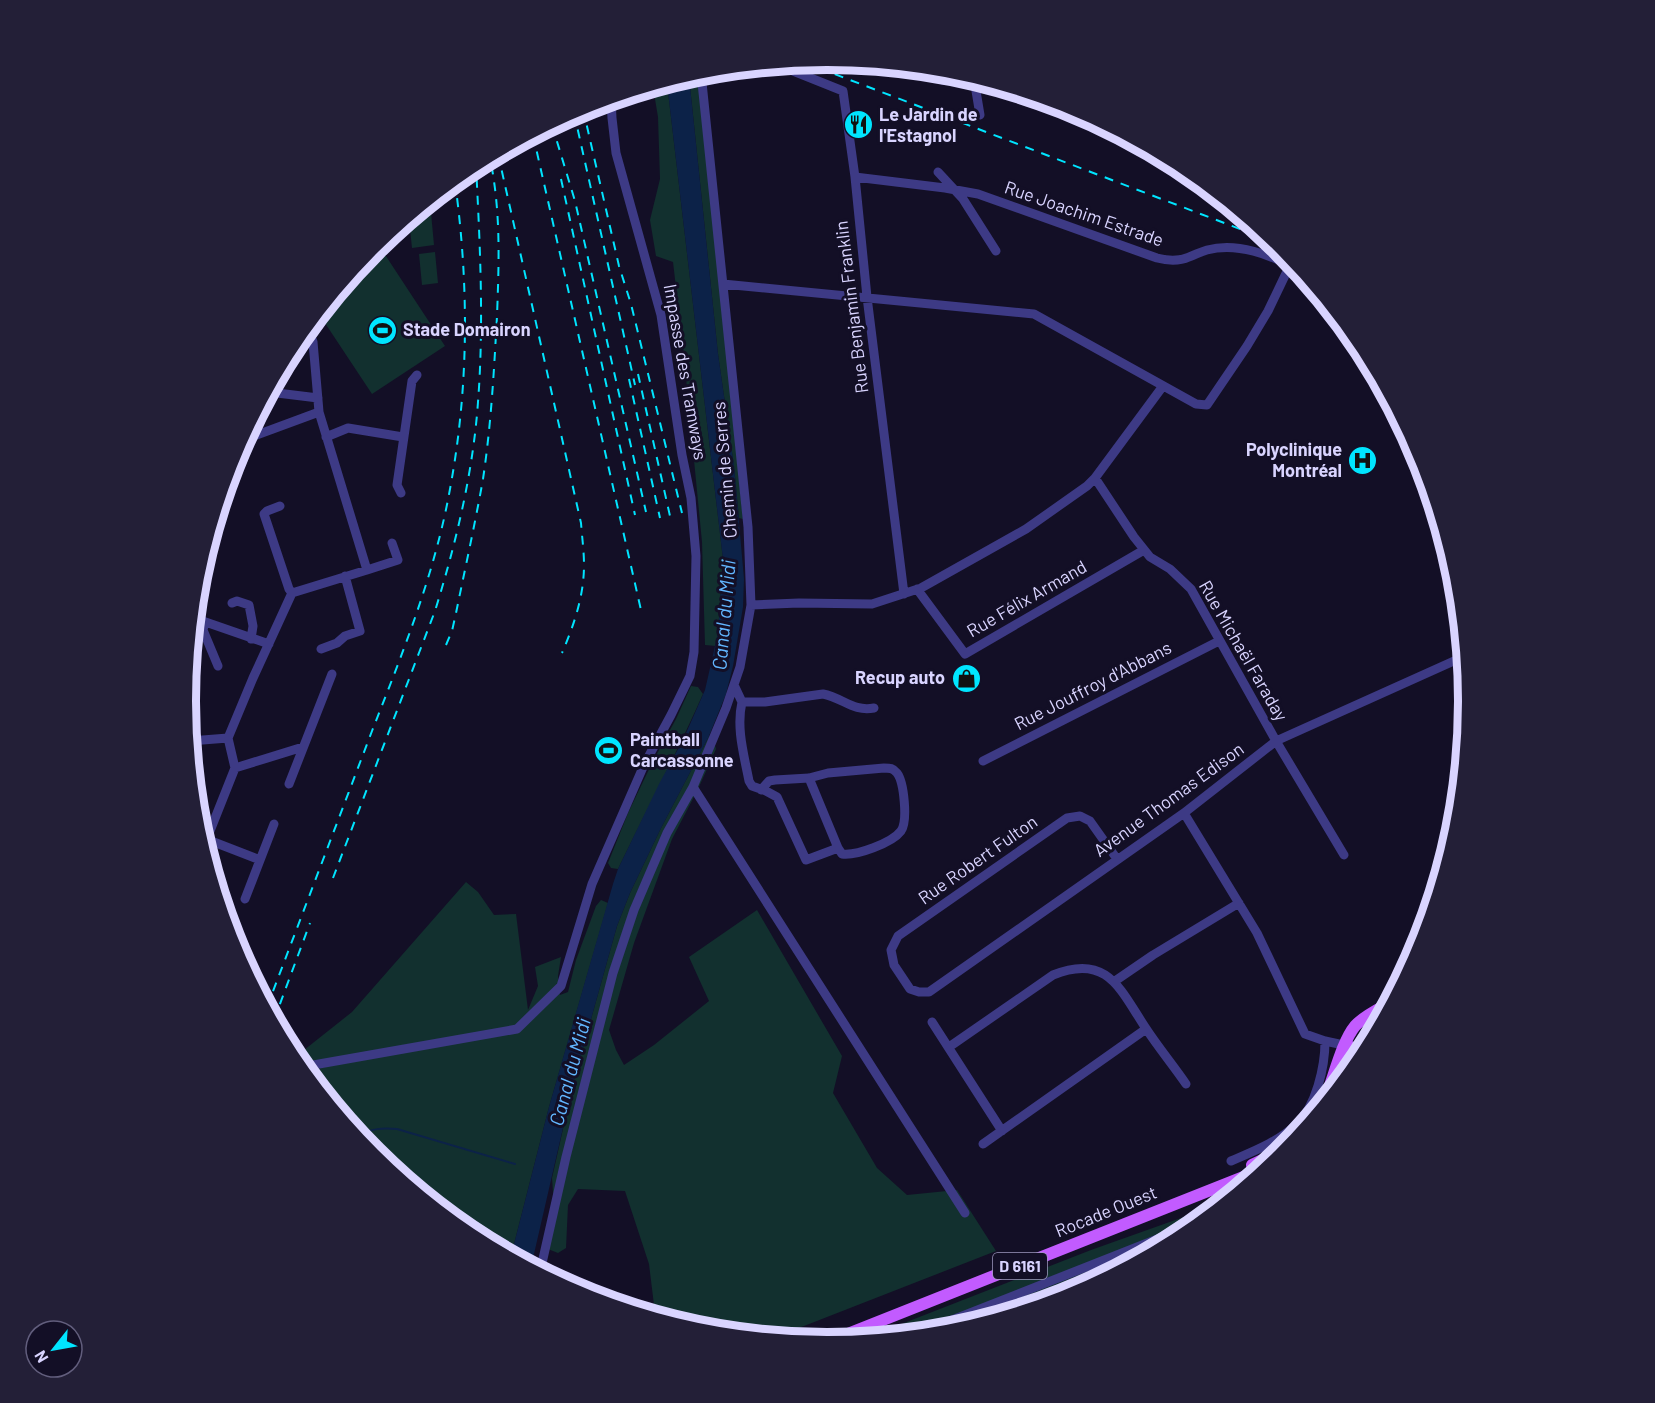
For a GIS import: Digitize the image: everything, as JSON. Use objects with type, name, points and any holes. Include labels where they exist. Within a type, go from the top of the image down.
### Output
[{"type":"main road","points":[[1333,1079],[1342,1049],[1355,1025],[1377,1011]]},
{"type":"main road","points":[[1348,1058],[1355,1035],[1367,1017]]},
{"type":"main road","points":[[1215,1188],[1259,1162]]},
{"type":"main road","name":"Rocade Ouest","points":[[854,1331],[1243,1177]]},
{"type":"main road","points":[[1215,1188],[1235,1184]]},
{"type":"street","name":"Rue Benjamin Franklin","points":[[795,72],[843,91],[904,594]]},
{"type":"street","name":"Chemin de Serres","points":[[542,1264],[566,1157],[613,973],[634,910],[668,833],[693,787],[734,685],[740,667],[751,605],[748,528],[702,83]]},
{"type":"street","points":[[976,89],[980,115]]},
{"type":"street","name":"Impasse des Tramways","points":[[312,1065],[517,1029],[561,986],[592,884],[644,765],[688,679],[694,651],[696,556],[691,498],[682,455],[661,315],[616,153],[612,109]]},
{"type":"street","points":[[938,172],[956,190],[996,251]]},
{"type":"street","name":"Rue Joachim Estrade","points":[[855,177],[978,194],[1157,258],[1179,261],[1202,251],[1222,248],[1246,249],[1280,261]]},
{"type":"street","points":[[723,284],[1034,314],[1196,404],[1207,405],[1248,346],[1291,273]]},
{"type":"street","points":[[311,339],[319,412],[367,570]]},
{"type":"street","points":[[401,493],[397,485],[403,437],[411,381],[417,375]]},
{"type":"street","points":[[751,605],[872,604],[917,589],[1026,529],[1087,486],[1163,386]]},
{"type":"street","points":[[277,393],[318,399]]},
{"type":"street","points":[[256,435],[319,412]]},
{"type":"street","points":[[327,440],[348,428],[403,437]]},
{"type":"street","name":"Rue Michaël Faraday","points":[[1095,478],[1150,557],[1170,569],[1191,589],[1276,741],[1344,855]]},
{"type":"street","points":[[280,506],[264,514],[292,593]]},
{"type":"street","points":[[210,830],[235,768],[228,738],[292,593],[398,560],[392,543]]},
{"type":"street","name":"Rue Félix Armand","points":[[917,589],[965,654],[1144,550]]},
{"type":"street","points":[[321,649],[360,631],[345,576]]},
{"type":"street","points":[[232,603],[237,601],[249,605],[253,626],[251,639]]},
{"type":"street","points":[[202,621],[269,644]]},
{"type":"street","points":[[206,622],[204,630],[218,666]]},
{"type":"street","name":"Rue Jouffroy d'Abbans","points":[[982,760],[1219,641]]},
{"type":"street","name":"Avenue Thomas Edison","points":[[910,988],[919,992],[929,992],[943,984],[1184,813],[1276,741],[1457,660]]},
{"type":"street","points":[[289,784],[332,674]]},
{"type":"street","points":[[734,685],[742,702],[739,713],[741,743],[752,786],[777,797],[806,860],[838,848]]},
{"type":"street","points":[[742,702],[765,702],[823,694],[857,709],[874,708]]},
{"type":"street","points":[[307,704],[318,709]]},
{"type":"street","points":[[198,740],[228,738]]},
{"type":"street","points":[[235,768],[303,747]]},
{"type":"street","points":[[761,790],[769,781],[892,768],[898,774],[904,799],[904,822],[901,832],[873,849],[848,855],[842,854],[809,778]]},
{"type":"street","points":[[693,787],[965,1212]]},
{"type":"street","points":[[1184,813],[1257,933],[1305,1034],[1339,1044],[1342,1049]]},
{"type":"street","name":"Rue Robert Fulton","points":[[910,988],[894,965],[891,950],[898,936],[1067,818],[1080,816],[1090,821],[1117,859]]},
{"type":"street","points":[[245,899],[274,824]]},
{"type":"street","points":[[213,845],[260,860]]},
{"type":"street","points":[[1114,981],[1239,903]]},
{"type":"street","points":[[949,1047],[1053,975],[1067,969],[1088,968],[1114,981],[1186,1084]]},
{"type":"street","points":[[932,1022],[1002,1131]]},
{"type":"street","points":[[1325,1041],[1338,1037],[1355,1025]]},
{"type":"street","points":[[983,1144],[1146,1029]]},
{"type":"street","points":[[1302,1118],[1317,1089],[1325,1055],[1325,1041]]},
{"type":"street","points":[[1231,1161],[1267,1146],[1292,1129]]},
{"type":"street","points":[[953,1319],[1157,1239]]},
{"type":"green space","points":[[700,84],[743,519],[739,518],[718,354],[690,86]]},
{"type":"green space","points":[[668,91],[723,559],[716,646],[705,645],[702,542],[673,262],[656,256],[650,220],[660,179],[658,117],[654,95]]},
{"type":"green space","points":[[431,211],[434,245],[412,248],[410,228]]},
{"type":"green space","points":[[435,252],[438,283],[422,285],[419,254]]},
{"type":"green space","name":"Stade Domairon","points":[[384,253],[445,346],[372,394],[324,321],[353,285]]},
{"type":"green space","points":[[691,686],[698,687],[703,694],[618,869],[611,868],[608,863],[628,813]]},
{"type":"green space","points":[[709,736],[716,749],[672,839],[634,943],[609,1030],[624,1065],[654,1045],[709,1001],[689,957],[757,910],[842,1056],[833,1093],[877,1168],[907,1195],[957,1190],[996,1251],[788,1331],[704,1320],[651,1307],[654,1305],[649,1264],[625,1191],[578,1189],[568,1205],[566,1248],[558,1253],[543,1247],[554,1206],[552,1178],[574,1080],[617,926],[660,830]]},
{"type":"green space","points":[[466,882],[478,892],[494,915],[516,914],[528,1010],[538,986],[535,967],[561,957],[558,976],[560,995],[568,992],[576,960],[596,906],[601,900],[608,903],[549,1107],[513,1248],[443,1202],[381,1148],[327,1086],[303,1052],[352,1012]]},
{"type":"green space","points":[[1198,1212],[1143,1248],[1107,1267],[1030,1299],[951,1320],[888,1329],[1091,1250]]},
{"type":"water","name":"Canal du Midi","points":[[690,86],[718,354],[734,466],[744,579],[743,607],[726,694],[709,736],[660,830],[617,926],[574,1080],[533,1259],[513,1248],[549,1107],[618,869],[683,740],[705,690],[718,633],[723,559],[668,91]]},
{"type":"waterway","points":[[366,1132],[377,1129],[397,1129],[515,1164]]},
{"type":"railway","points":[[824,70],[1250,233]]},
{"type":"railway","points":[[585,119],[619,266],[631,304],[682,513]]},
{"type":"railway","points":[[576,123],[635,385]]},
{"type":"railway","points":[[554,133],[575,201],[646,512]]},
{"type":"railway","points":[[535,143],[641,610]]},
{"type":"railway","points":[[500,163],[581,523],[584,577],[574,621],[562,653]]},
{"type":"railway","points":[[446,645],[452,631],[477,513],[490,419],[499,256],[498,217],[492,168]]},
{"type":"railway","points":[[333,878],[435,611],[462,508],[476,429],[480,373],[481,284],[477,177]]},
{"type":"railway","points":[[561,179],[635,515]]},
{"type":"railway","points":[[271,997],[406,642],[427,582],[444,520],[456,451],[464,374],[465,297],[456,192]]},
{"type":"railway","points":[[638,374],[670,516]]},
{"type":"railway","points":[[629,379],[660,518]]},
{"type":"railway","points":[[278,1010],[310,923]]},
{"type":"place","name":"Le Jardin de l'Estagnol","points":[[858,125]]},
{"type":"place","name":"Stade Domairon","points":[[382,330]]},
{"type":"place","name":"Polyclinique Montréal","points":[[1363,460]]},
{"type":"place","name":"Recup auto","points":[[966,678]]},
{"type":"place","name":"Paintball Carcassonne","points":[[609,750]]}]
